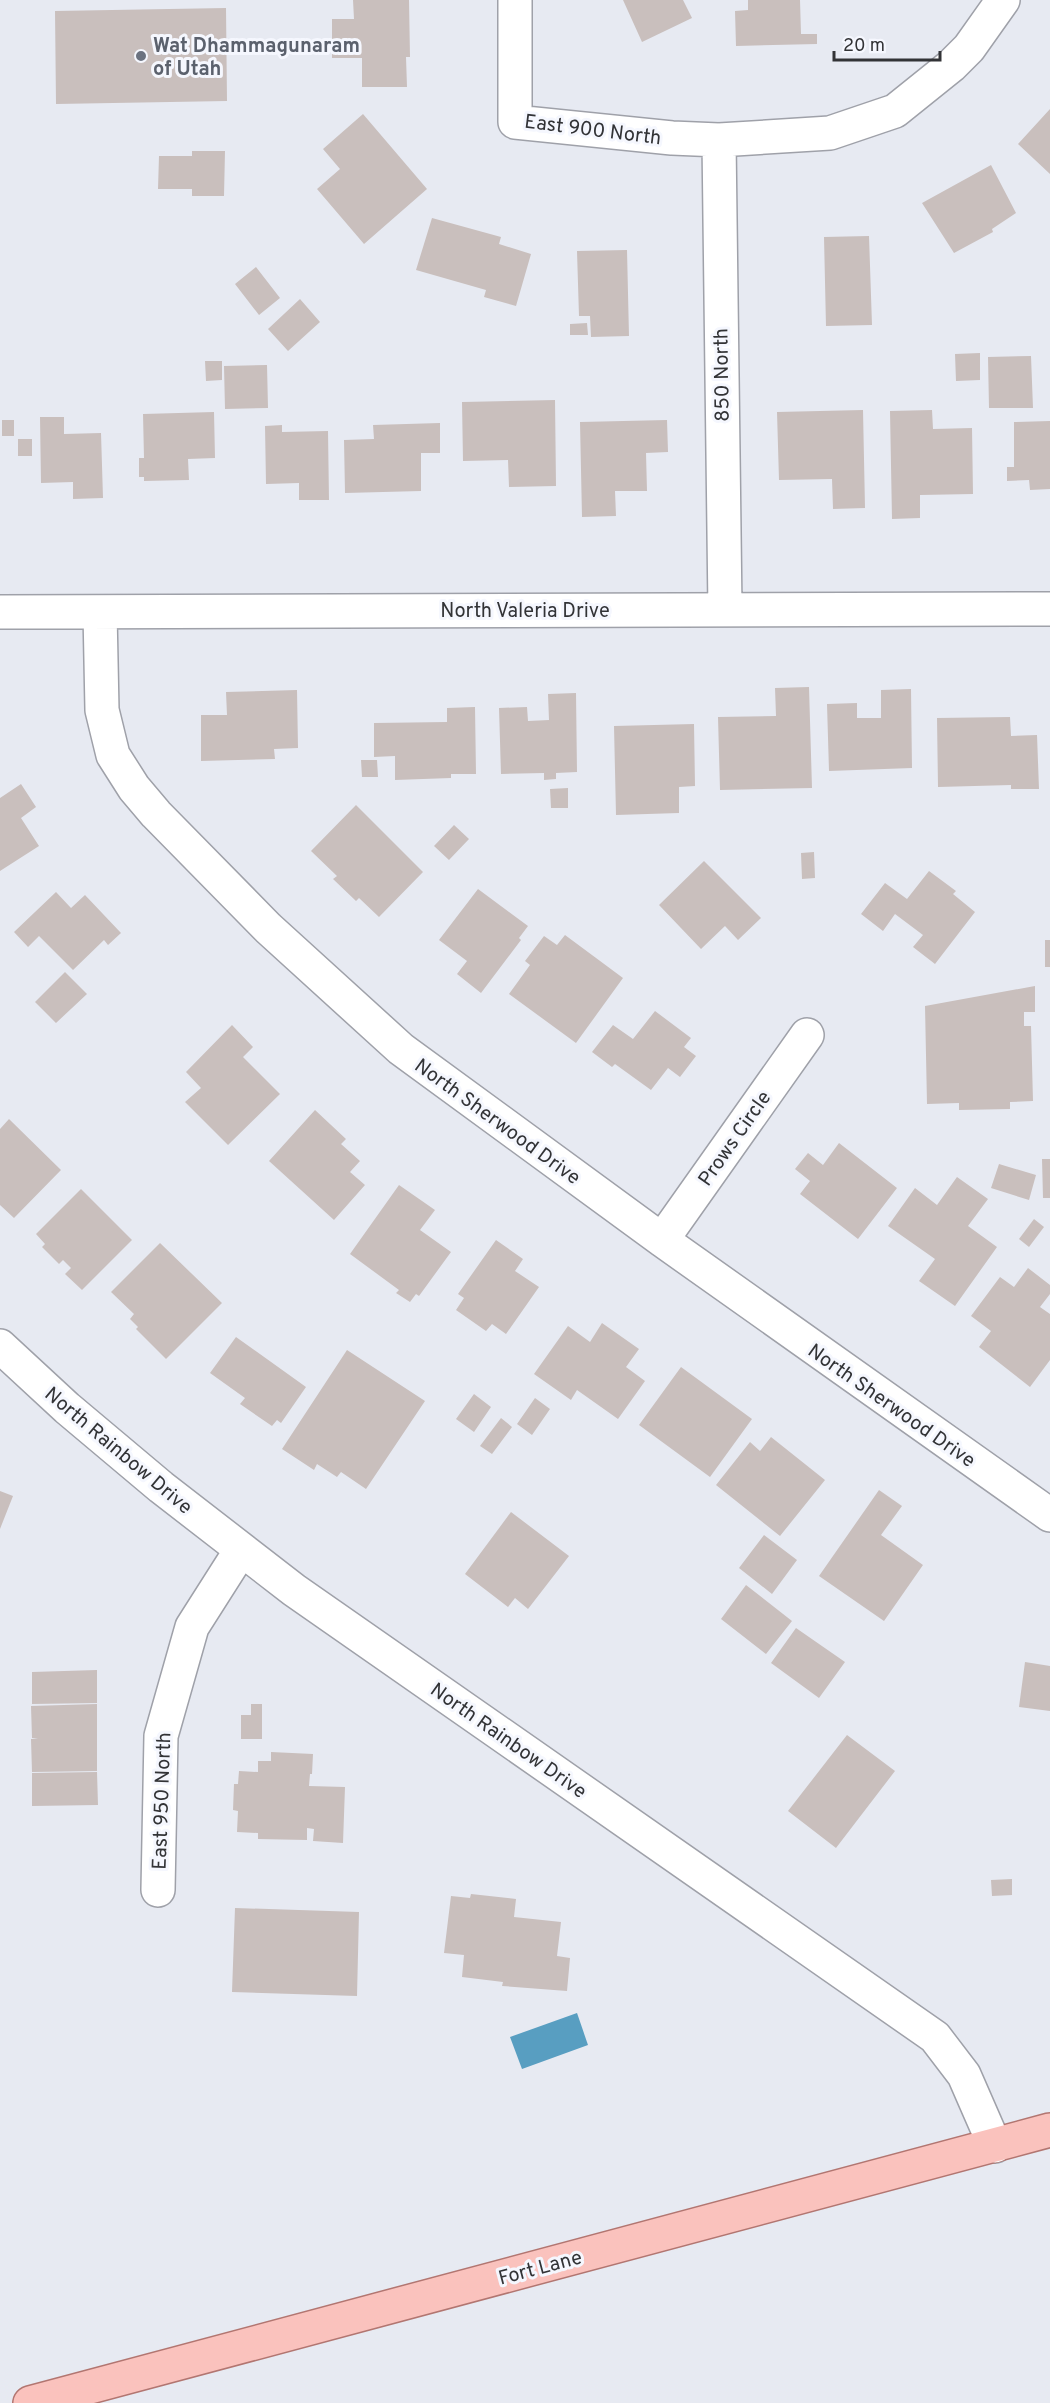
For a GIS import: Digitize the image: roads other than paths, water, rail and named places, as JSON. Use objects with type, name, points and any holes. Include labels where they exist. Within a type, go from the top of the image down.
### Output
[{"type":"main road","name":"Fort Lane","points":[[30,2403],[1050,2130]]},
{"type":"street","name":"East 900 North","points":[[515,0],[516,122],[672,138],[718,140]]},
{"type":"street","points":[[718,140],[830,133],[895,111],[951,66],[969,48],[1003,0]]},
{"type":"street","name":"850 North","points":[[718,140],[725,610]]},
{"type":"street","name":"North Valeria Drive","points":[[0,612],[1050,609]]},
{"type":"street","name":"North Sherwood Drive","points":[[100,612],[99,671],[102,710],[113,755],[123,773],[156,814],[268,928],[401,1049],[662,1240],[1050,1515]]},
{"type":"street","name":"Prows Circle","points":[[662,1240],[807,1035]]},
{"type":"street","name":"North Rainbow Drive","points":[[3,1354],[161,1487],[241,1550],[397,1663],[927,2032],[946,2049],[964,2075],[995,2146]]},
{"type":"street","name":"East 950 North","points":[[158,1890],[161,1736],[192,1627],[241,1550]]},
{"type":"water","points":[[577,2013],[588,2045],[522,2069],[510,2037]]},
{"type":"place","name":"Wat Dhammagunaram of Utah","points":[[141,56]]}]
